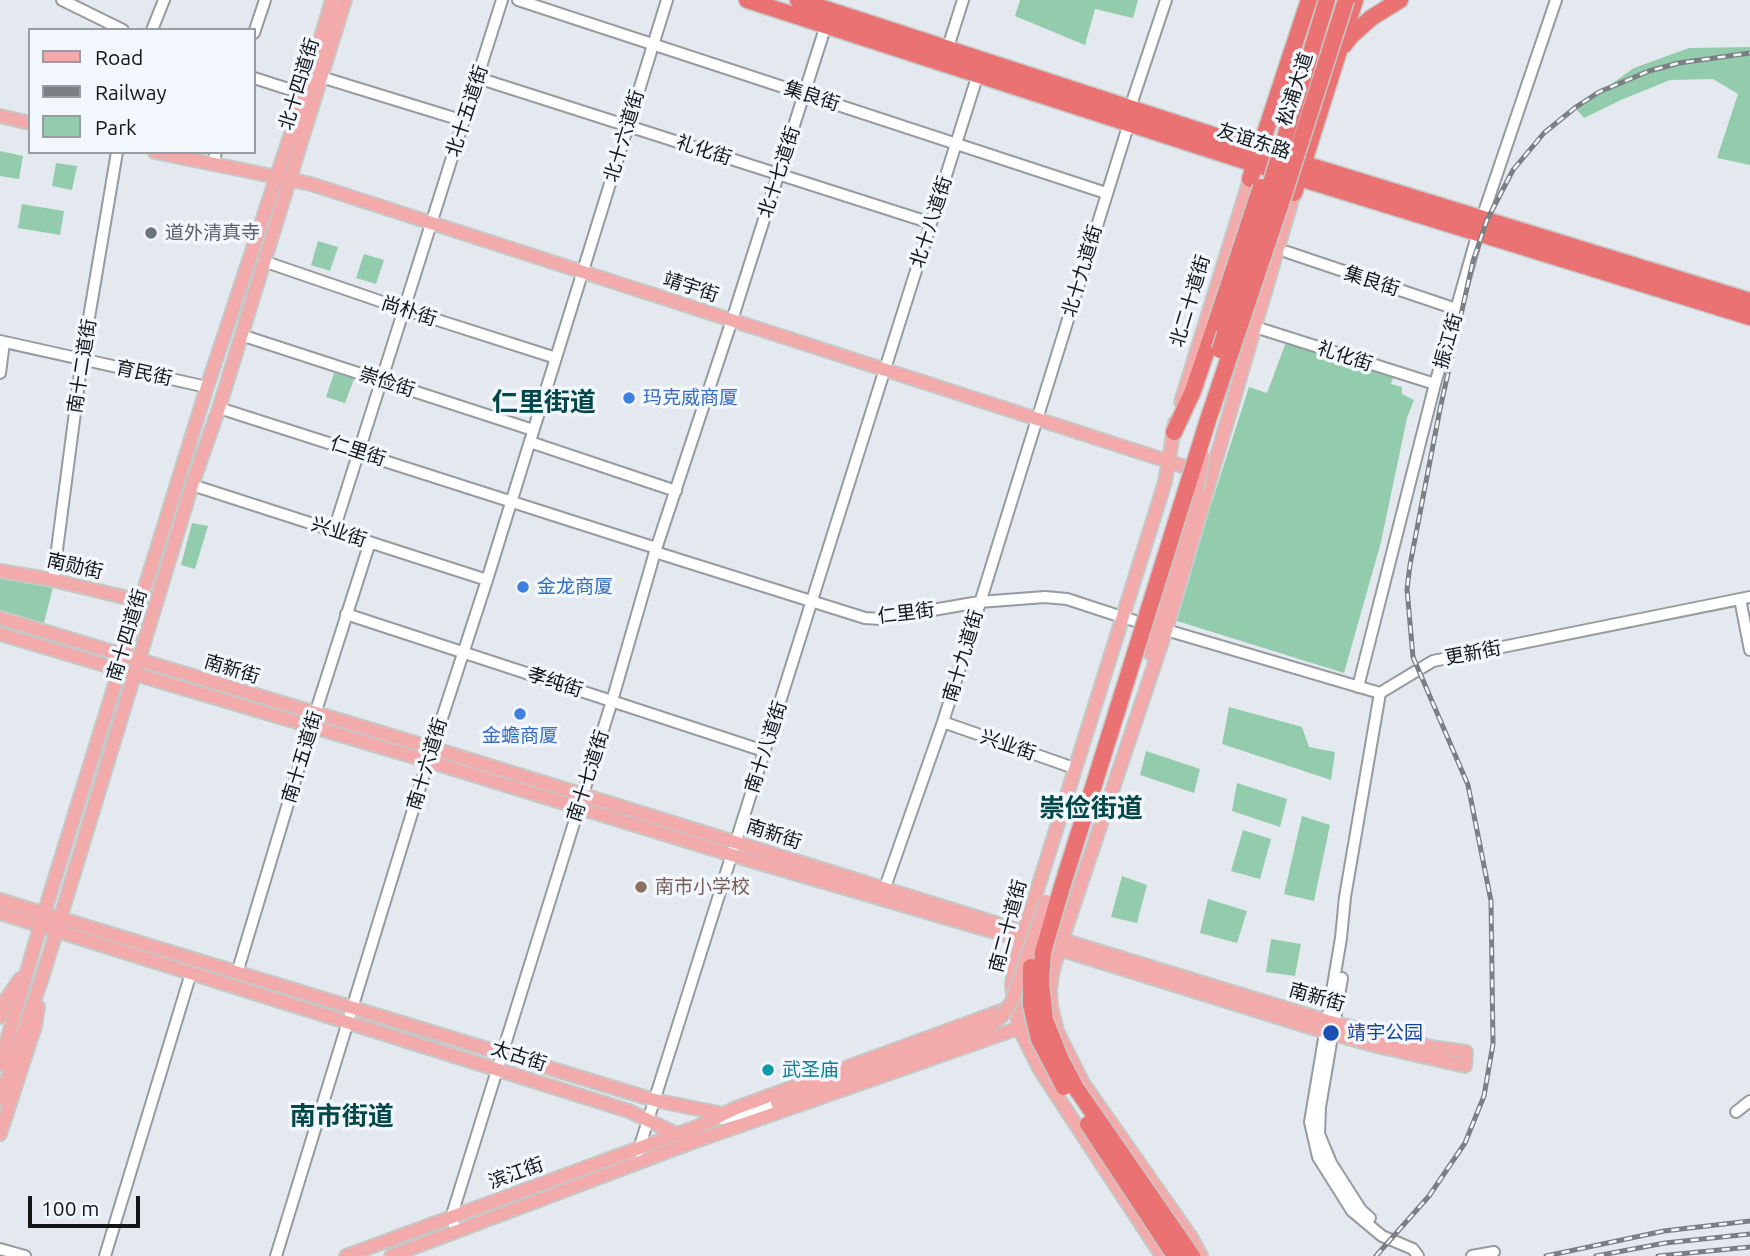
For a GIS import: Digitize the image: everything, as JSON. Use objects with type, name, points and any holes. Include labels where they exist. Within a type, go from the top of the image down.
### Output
[{"type":"highway","name":"友谊东路","points":[[747,0],[828,11],[948,47],[1254,164],[1291,183],[1480,225],[1750,302]]},
{"type":"highway","name":"友谊东路","points":[[798,0],[978,74],[1129,115]]},
{"type":"highway","name":"北二十道街","points":[[1254,164],[1309,0]]},
{"type":"highway","name":"松浦大道","points":[[1291,183],[1318,30],[1327,0]]},
{"type":"highway","name":"松浦大道","points":[[1291,183],[1346,0]]},
{"type":"highway","points":[[1192,1256],[1076,1088],[1050,1037],[1045,1020],[1041,983],[1043,952],[1208,419],[1341,50],[1355,0]]},
{"type":"highway","points":[[1341,50],[1361,26],[1400,0]]},
{"type":"highway","points":[[1174,432],[1194,391],[1254,207],[1318,30]]},
{"type":"highway","points":[[1175,1256],[1064,1087],[1038,1039],[1031,1005],[1031,965],[1046,901],[1291,183]]},
{"type":"highway","name":"友谊东路","points":[[1480,225],[1750,317]]},
{"type":"main road","name":"北十四道街","points":[[283,179],[304,94],[332,0]]},
{"type":"main road","name":"北十四道街","points":[[283,179],[321,77],[345,0]]},
{"type":"main road","points":[[0,116],[28,123]]},
{"type":"main road","name":"靖宇街","points":[[175,154],[214,158],[283,179],[311,184],[1211,476]]},
{"type":"main road","name":"北二十道街","points":[[1122,617],[1170,462],[1174,432],[1254,164]]},
{"type":"main road","points":[[0,1064],[206,387],[283,179]]},
{"type":"main road","name":"南十四道街","points":[[0,1099],[42,978],[192,485],[219,408],[263,261],[283,179]]},
{"type":"main road","points":[[1201,1256],[1191,1237],[1083,1083],[1057,1031],[1051,1006],[1052,974],[1211,476],[1255,327],[1291,183]]},
{"type":"main road","points":[[1162,628],[1197,490],[1208,419]]},
{"type":"main road","name":"南勋街","points":[[0,571],[53,580],[140,601]]},
{"type":"main road","name":"南二十道街","points":[[1122,617],[1014,967],[1014,1006],[1018,1028],[1055,1095],[1162,1256]]},
{"type":"main road","points":[[0,618],[123,656]]},
{"type":"main road","points":[[0,634],[119,669]]},
{"type":"main road","name":"南新街","points":[[123,656],[313,720]]},
{"type":"main road","name":"南新街","points":[[119,669],[581,794],[734,848],[1330,1028],[1465,1066],[1466,1052],[1330,1028]]},
{"type":"main road","name":"南新街","points":[[430,754],[577,808],[884,890],[1023,936]]},
{"type":"main road","name":"太古街","points":[[0,900],[42,920]]},
{"type":"main road","points":[[777,1103],[988,1027],[1002,1016],[1012,1001],[1046,901]]},
{"type":"main road","name":"太古街","points":[[0,913],[42,920],[237,973],[654,1100],[723,1114]]},
{"type":"main road","name":"太古街","points":[[58,925],[191,973],[629,1111],[693,1142]]},
{"type":"main road","points":[[0,1017],[5,1001],[28,967]]},
{"type":"main road","points":[[0,1134],[35,1026],[42,978]]},
{"type":"main road","points":[[699,1126],[723,1114],[1014,1006],[1051,1006]]},
{"type":"main road","points":[[693,1142],[1018,1028],[1057,1031]]},
{"type":"main road","name":"滨江街","points":[[346,1256],[699,1126]]},
{"type":"main road","name":"滨江街","points":[[391,1256],[693,1142]]},
{"type":"street","points":[[62,0],[120,28]]},
{"type":"street","points":[[153,28],[164,0]]},
{"type":"street","points":[[256,28],[265,0]]},
{"type":"street","name":"北十五道街","points":[[432,223],[502,0]]},
{"type":"street","name":"集良街","points":[[519,0],[1106,193]]},
{"type":"street","name":"北十六道街","points":[[583,272],[667,0]]},
{"type":"street","points":[[948,47],[963,0]]},
{"type":"street","name":"北十九道街","points":[[1037,420],[1166,0]]},
{"type":"street","name":"振江街","points":[[1358,687],[1435,384],[1480,225],[1556,0]]},
{"type":"street","name":"北十七道街","points":[[732,320],[828,11]]},
{"type":"street","name":"北十八道街","points":[[884,369],[978,74]]},
{"type":"street","points":[[321,77],[464,121]]},
{"type":"street","name":"礼化街","points":[[478,78],[931,223]]},
{"type":"street","points":[[256,79],[304,94]]},
{"type":"street","name":"南十二道街","points":[[53,580],[82,359],[117,154]]},
{"type":"street","points":[[334,530],[432,223]]},
{"type":"street","name":"集良街","points":[[1287,252],[1456,309]]},
{"type":"street","name":"尚朴街","points":[[263,261],[556,358]]},
{"type":"street","name":"南十六道街","points":[[276,1256],[430,754],[583,272]]},
{"type":"street","name":"南十七道街","points":[[451,1217],[499,1069],[656,550],[732,320]]},
{"type":"street","name":"礼化街","points":[[1255,327],[1435,384]]},
{"type":"street","name":"崇俭街","points":[[241,335],[533,430]]},
{"type":"street","points":[[0,373],[2,342]]},
{"type":"street","name":"育民街","points":[[2,342],[206,387]]},
{"type":"street","name":"南十八道街","points":[[634,1165],[884,369]]},
{"type":"street","name":"仁里街","points":[[219,408],[865,618],[881,619],[979,602],[1045,597],[1067,599],[1162,628]]},
{"type":"street","name":"南十九道街","points":[[884,890],[943,722],[1037,420]]},
{"type":"street","points":[[530,442],[676,491]]},
{"type":"street","name":"兴业街","points":[[192,485],[487,580]]},
{"type":"street","name":"南十五道街","points":[[237,973],[370,542]]},
{"type":"street","points":[[1745,598],[1750,650]]},
{"type":"street","name":"更新街","points":[[1383,691],[1433,661],[1745,598]]},
{"type":"street","name":"孝纯街","points":[[346,614],[764,751]]},
{"type":"street","points":[[1162,628],[1358,687],[1383,691],[1330,1028],[1310,1122],[1315,1149],[1352,1211],[1382,1236],[1413,1249],[1418,1256]]},
{"type":"street","name":"兴业街","points":[[943,722],[1074,768]]},
{"type":"street","points":[[105,1256],[191,973]]},
{"type":"street","points":[[1736,1112],[1750,1101]]},
{"type":"street","points":[[699,1126],[777,1103]]},
{"type":"street","points":[[451,1217],[457,1231]]},
{"type":"street","points":[[0,1249],[25,1256]]},
{"type":"street","points":[[1472,1256],[1494,1252]]},
{"type":"green space","points":[[1020,0],[1138,0],[1133,18],[1095,9],[1085,45],[1015,16]]},
{"type":"green space","points":[[1750,47],[1750,165],[1717,158],[1738,94],[1713,79],[1670,80],[1584,118],[1576,109],[1634,68],[1689,48]]},
{"type":"green space","points":[[0,151],[23,156],[19,179],[0,176]]},
{"type":"green space","points":[[56,163],[77,166],[72,190],[52,186]]},
{"type":"green space","points":[[22,204],[64,211],[60,235],[18,228]]},
{"type":"green space","points":[[318,241],[338,247],[330,271],[311,265]]},
{"type":"green space","points":[[364,254],[384,260],[376,284],[356,278]]},
{"type":"green space","points":[[1286,342],[1393,378],[1391,384],[1402,387],[1402,394],[1414,400],[1407,418],[1381,542],[1344,673],[1177,621],[1249,387],[1267,393]]},
{"type":"green space","points":[[334,373],[354,379],[345,403],[326,397]]},
{"type":"green space","points":[[192,523],[208,526],[195,569],[181,565]]},
{"type":"green space","points":[[0,577],[53,587],[44,623],[0,610]]},
{"type":"green space","points":[[1229,707],[1302,727],[1309,747],[1335,752],[1331,780],[1222,744]]},
{"type":"green space","points":[[1146,751],[1200,769],[1194,793],[1140,775]]},
{"type":"green space","points":[[1237,783],[1287,799],[1280,827],[1232,811]]},
{"type":"green space","points":[[1302,816],[1330,825],[1314,901],[1284,894]]},
{"type":"green space","points":[[1243,830],[1271,839],[1260,879],[1231,871]]},
{"type":"green space","points":[[1122,876],[1147,885],[1137,923],[1111,917]]},
{"type":"green space","points":[[1208,899],[1247,911],[1237,943],[1200,933]]},
{"type":"green space","points":[[1271,939],[1301,944],[1295,976],[1266,972]]},
{"type":"railway","points":[[1376,1256],[1429,1196],[1465,1143],[1484,1096],[1493,1044],[1491,901],[1468,785],[1413,657],[1407,589],[1440,409],[1473,261],[1487,220],[1513,170],[1544,133],[1576,107],[1599,92],[1649,71],[1679,63],[1750,53]]},
{"type":"railway","points":[[1546,1256],[1664,1231],[1750,1221]]},
{"type":"railway","points":[[1596,1256],[1665,1243],[1750,1234]]},
{"type":"railway","points":[[1658,1256],[1750,1247]]},
{"type":"place","name":"道外清真寺","points":[[151,233]]},
{"type":"place","name":"玛克威商厦","points":[[629,398]]},
{"type":"place","name":"金龙商厦","points":[[523,587]]},
{"type":"place","name":"金蟾商厦","points":[[520,714]]},
{"type":"place","name":"南市小学校","points":[[641,887]]},
{"type":"place","name":"靖宇公园","points":[[1331,1033]]},
{"type":"place","name":"武圣庙","points":[[768,1070]]},
{"type":"district","name":"仁里街道","points":[[544,402]]},
{"type":"district","name":"崇俭街道","points":[[1091,808]]},
{"type":"district","name":"南市街道","points":[[342,1116]]}]
